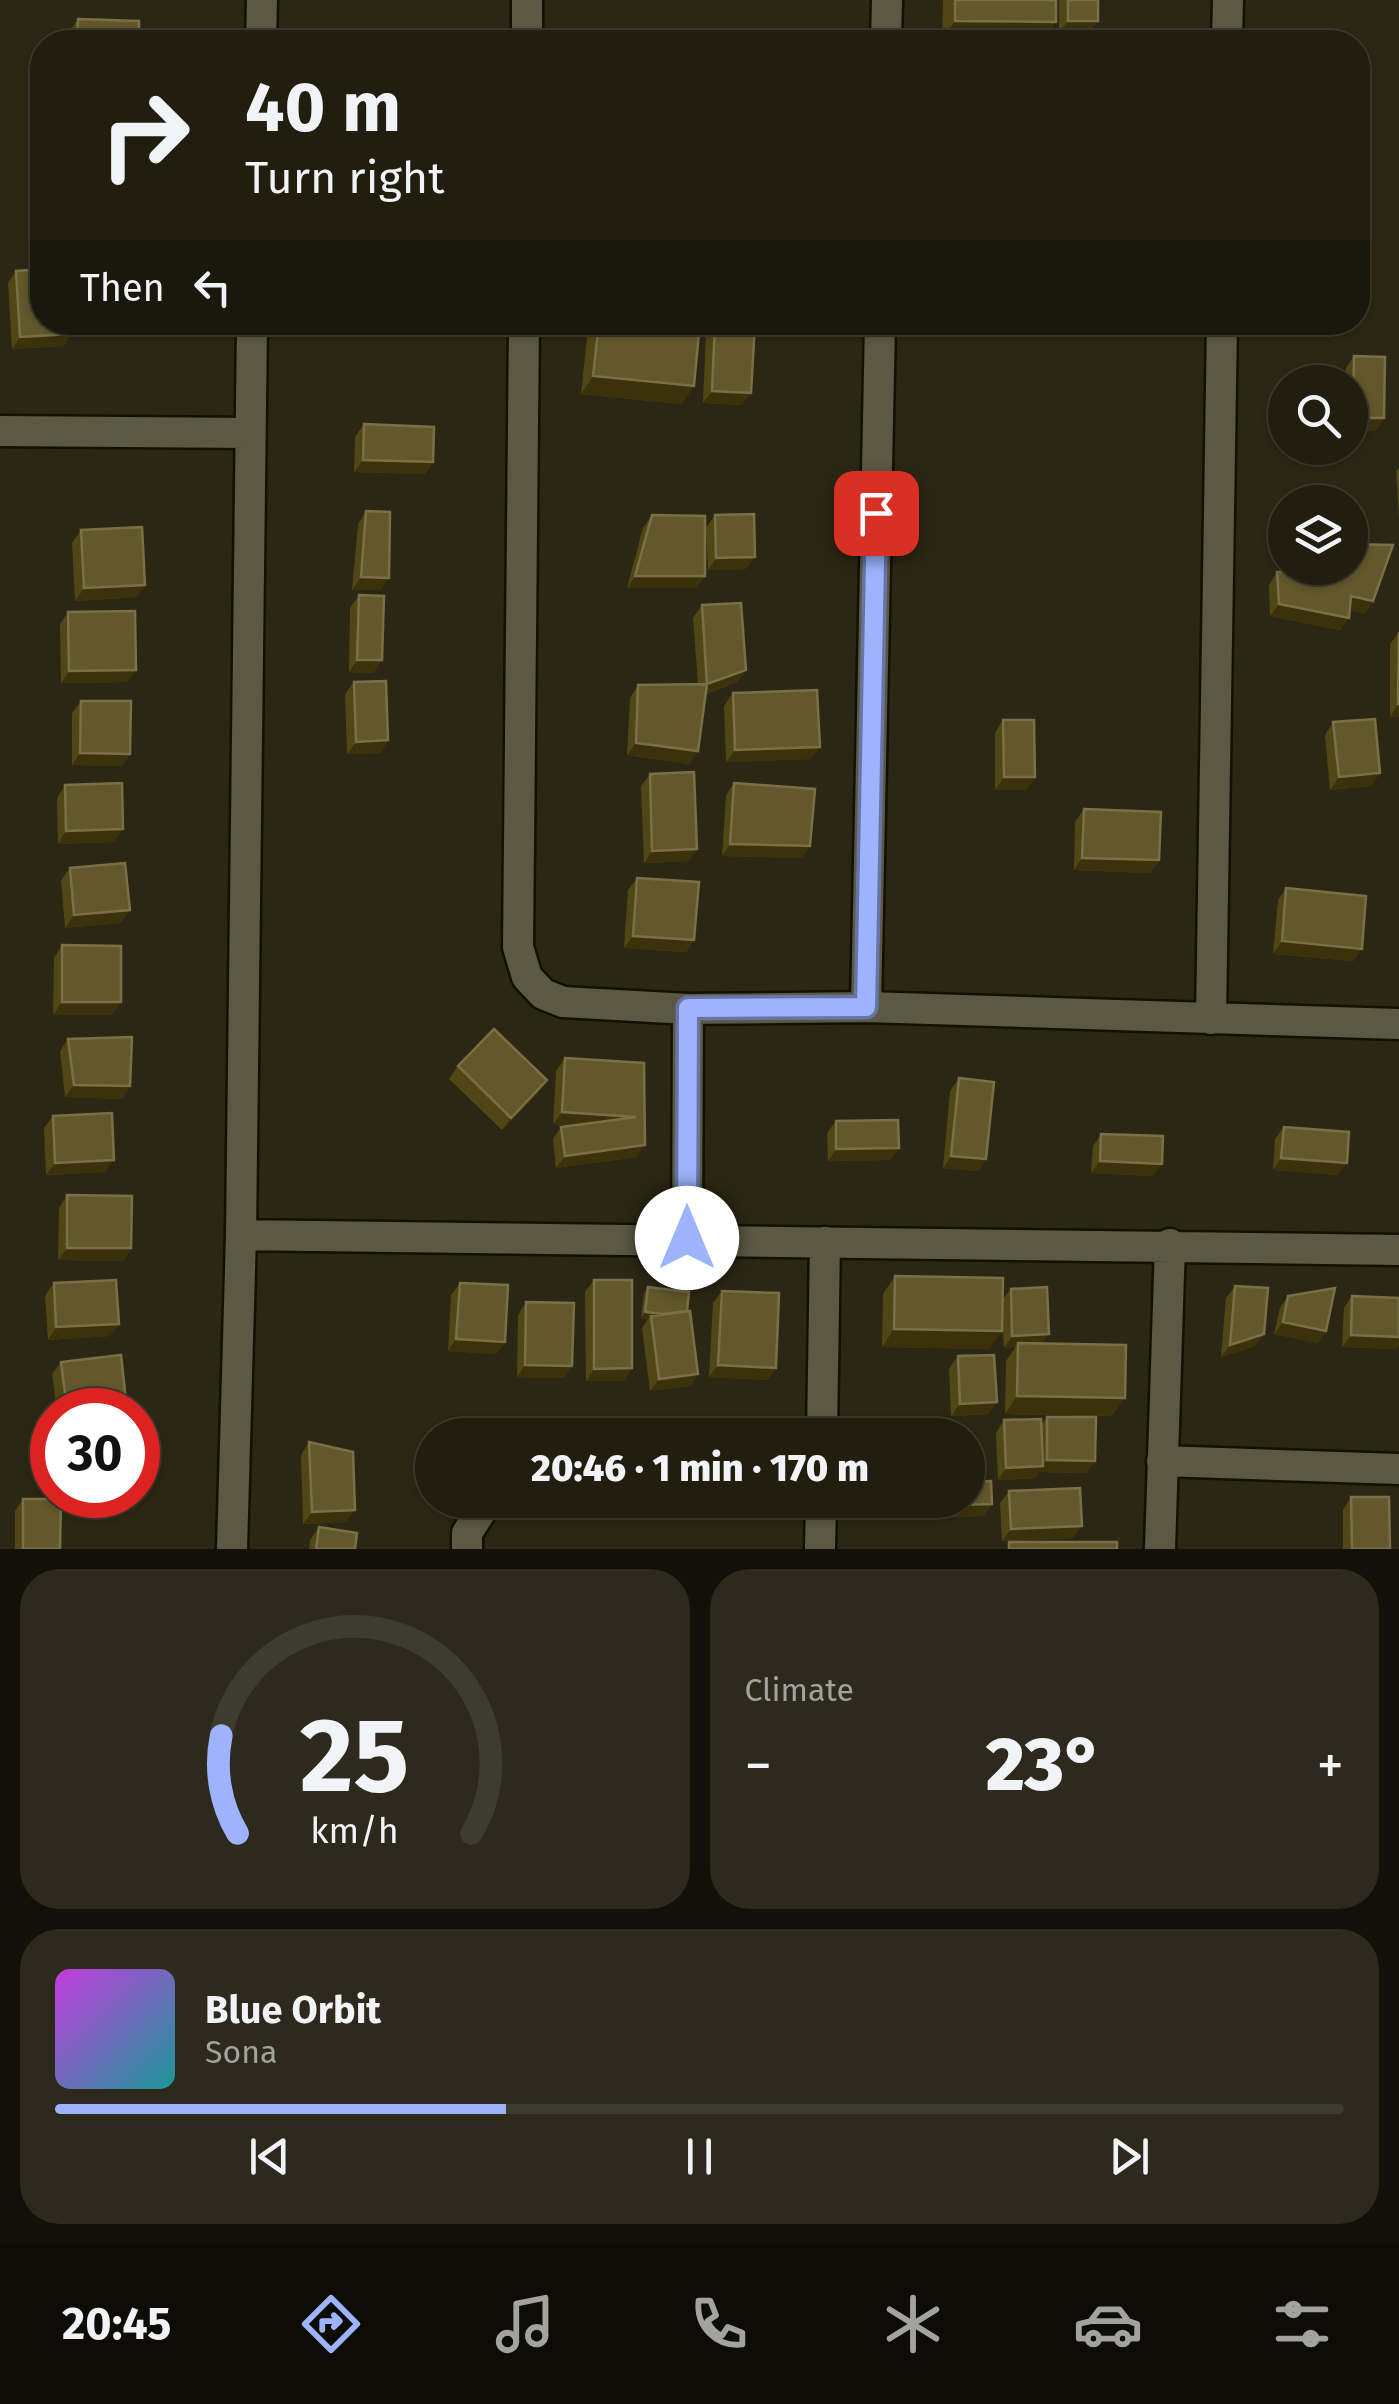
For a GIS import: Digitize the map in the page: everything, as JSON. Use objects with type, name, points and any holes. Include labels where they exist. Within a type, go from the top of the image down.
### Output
[{"type":"street","points":[[261,30],[262,0]]},
{"type":"street","points":[[527,30],[528,0]]},
{"type":"street","points":[[886,30],[887,0]]},
{"type":"street","points":[[1227,30],[1228,0]]},
{"type":"street","points":[[232,1549],[241,1235],[252,335]]},
{"type":"street","points":[[524,335],[518,948],[527,977],[544,994],[563,1002],[688,1008],[866,1007],[1399,1024]]},
{"type":"street","points":[[866,1007],[880,335]]},
{"type":"street","points":[[1211,1019],[1222,335]]},
{"type":"street","points":[[0,431],[249,433]]},
{"type":"street","points":[[687,1238],[688,1008]]},
{"type":"street","points":[[241,1235],[1170,1244],[1399,1250]]},
{"type":"street","points":[[822,1418],[825,1242]]},
{"type":"street","points":[[1160,1549],[1170,1244]]},
{"type":"street","points":[[1162,1461],[1399,1469]]},
{"type":"street","points":[[467,1549],[467,1533],[477,1518]]},
{"type":"street","points":[[820,1549],[821,1518]]},
{"type":"building","points":[[955,0],[1056,0],[1056,22],[955,21]]},
{"type":"building","points":[[1068,0],[1098,0],[1098,21],[1068,21]]},
{"type":"building","points":[[78,19],[139,21],[139,30],[78,30]]},
{"type":"building","points":[[30,270],[30,335],[54,335],[20,337],[16,271]]},
{"type":"building","points":[[598,335],[699,335],[694,386],[593,376]]},
{"type":"building","points":[[714,335],[754,335],[751,393],[712,391]]},
{"type":"building","points":[[1354,356],[1385,357],[1384,418],[1368,418],[1368,365],[1354,365]]},
{"type":"building","points":[[364,424],[434,427],[433,462],[363,460]]},
{"type":"building","points":[[366,511],[390,512],[389,578],[361,577]]},
{"type":"building","points":[[754,514],[755,557],[716,558],[715,515]]},
{"type":"building","points":[[652,515],[705,516],[705,576],[635,576]]},
{"type":"building","points":[[142,527],[145,585],[84,588],[81,530]]},
{"type":"building","points":[[1368,544],[1393,545],[1373,601],[1351,596],[1349,618],[1279,604],[1278,585],[1368,585]]},
{"type":"building","points":[[359,595],[384,596],[382,660],[357,660]]},
{"type":"building","points":[[741,603],[746,670],[707,684],[702,605]]},
{"type":"building","points":[[135,611],[136,670],[69,671],[68,612]]},
{"type":"building","points":[[386,681],[388,740],[356,742],[354,682]]},
{"type":"building","points":[[707,684],[698,751],[636,743],[638,685]]},
{"type":"building","points":[[817,690],[820,747],[735,750],[733,693]]},
{"type":"building","points":[[81,701],[131,701],[130,754],[80,753]]},
{"type":"building","points":[[1375,719],[1380,773],[1339,777],[1333,722]]},
{"type":"building","points":[[1003,720],[1034,720],[1035,777],[1004,777]]},
{"type":"building","points":[[694,772],[697,849],[652,851],[650,774]]},
{"type":"building","points":[[122,783],[123,829],[66,831],[65,785]]},
{"type":"building","points":[[734,783],[815,789],[810,846],[730,844]]},
{"type":"building","points":[[1084,809],[1161,812],[1159,860],[1082,858]]},
{"type":"building","points":[[125,863],[130,910],[74,915],[70,868]]},
{"type":"building","points":[[637,878],[699,882],[694,940],[633,936]]},
{"type":"building","points":[[1286,888],[1366,896],[1362,949],[1282,941]]},
{"type":"building","points":[[62,945],[121,946],[121,1002],[62,1002]]},
{"type":"building","points":[[494,1029],[547,1080],[511,1118],[458,1066]]},
{"type":"building","points":[[132,1037],[130,1086],[74,1085],[68,1039]]},
{"type":"building","points":[[565,1058],[644,1063],[645,1145],[565,1156],[561,1127],[636,1117],[562,1112]]},
{"type":"building","points":[[959,1078],[994,1082],[986,1159],[951,1156]]},
{"type":"building","points":[[112,1113],[114,1160],[55,1163],[53,1116]]},
{"type":"building","points":[[898,1120],[899,1148],[836,1149],[836,1121]]},
{"type":"building","points":[[1284,1127],[1349,1132],[1347,1163],[1281,1158]]},
{"type":"building","points":[[1101,1134],[1163,1136],[1162,1164],[1100,1161]]},
{"type":"building","points":[[67,1195],[132,1196],[131,1248],[67,1248]]},
{"type":"building","points":[[895,1276],[1003,1278],[1002,1331],[894,1329]]},
{"type":"building","points":[[116,1280],[119,1324],[56,1327],[54,1283]]},
{"type":"building","points":[[594,1280],[632,1280],[632,1368],[594,1369]]},
{"type":"building","points":[[460,1283],[508,1285],[505,1342],[456,1339]]},
{"type":"building","points":[[1235,1286],[1268,1288],[1264,1334],[1230,1345]]},
{"type":"building","points":[[648,1287],[689,1292],[687,1311],[645,1312]]},
{"type":"building","points":[[1047,1287],[1049,1334],[1012,1336],[1011,1289]]},
{"type":"building","points":[[1335,1288],[1326,1331],[1283,1322],[1288,1296]]},
{"type":"building","points":[[722,1291],[779,1293],[776,1368],[718,1365]]},
{"type":"building","points":[[1352,1296],[1399,1298],[1399,1337],[1351,1335]]},
{"type":"building","points":[[526,1302],[574,1303],[572,1366],[525,1365]]},
{"type":"building","points":[[690,1311],[698,1374],[659,1379],[651,1316]]},
{"type":"building","points":[[1018,1343],[1126,1345],[1125,1398],[1017,1396]]},
{"type":"building","points":[[121,1355],[125,1388],[64,1388],[61,1362]]},
{"type":"building","points":[[994,1355],[997,1402],[960,1404],[958,1356]]},
{"type":"building","points":[[1047,1417],[1096,1417],[1095,1461],[1047,1460]]},
{"type":"building","points":[[1041,1419],[1043,1466],[1006,1468],[1004,1420]]},
{"type":"building","points":[[309,1442],[353,1452],[355,1510],[312,1512]]},
{"type":"building","points":[[985,1481],[991,1481],[992,1504],[985,1504]]},
{"type":"building","points":[[1080,1488],[1082,1526],[1011,1529],[1009,1491]]},
{"type":"building","points":[[1351,1497],[1389,1497],[1390,1549],[1352,1549]]},
{"type":"building","points":[[23,1499],[30,1499],[30,1518],[61,1518],[60,1549],[23,1549]]},
{"type":"building","points":[[319,1527],[357,1533],[355,1549],[316,1549]]},
{"type":"building","points":[[1009,1542],[1117,1542],[1117,1549],[1009,1549]]},
{"type":"route","points":[[687,1238],[688,1008],[866,1007],[876,513]]}]
